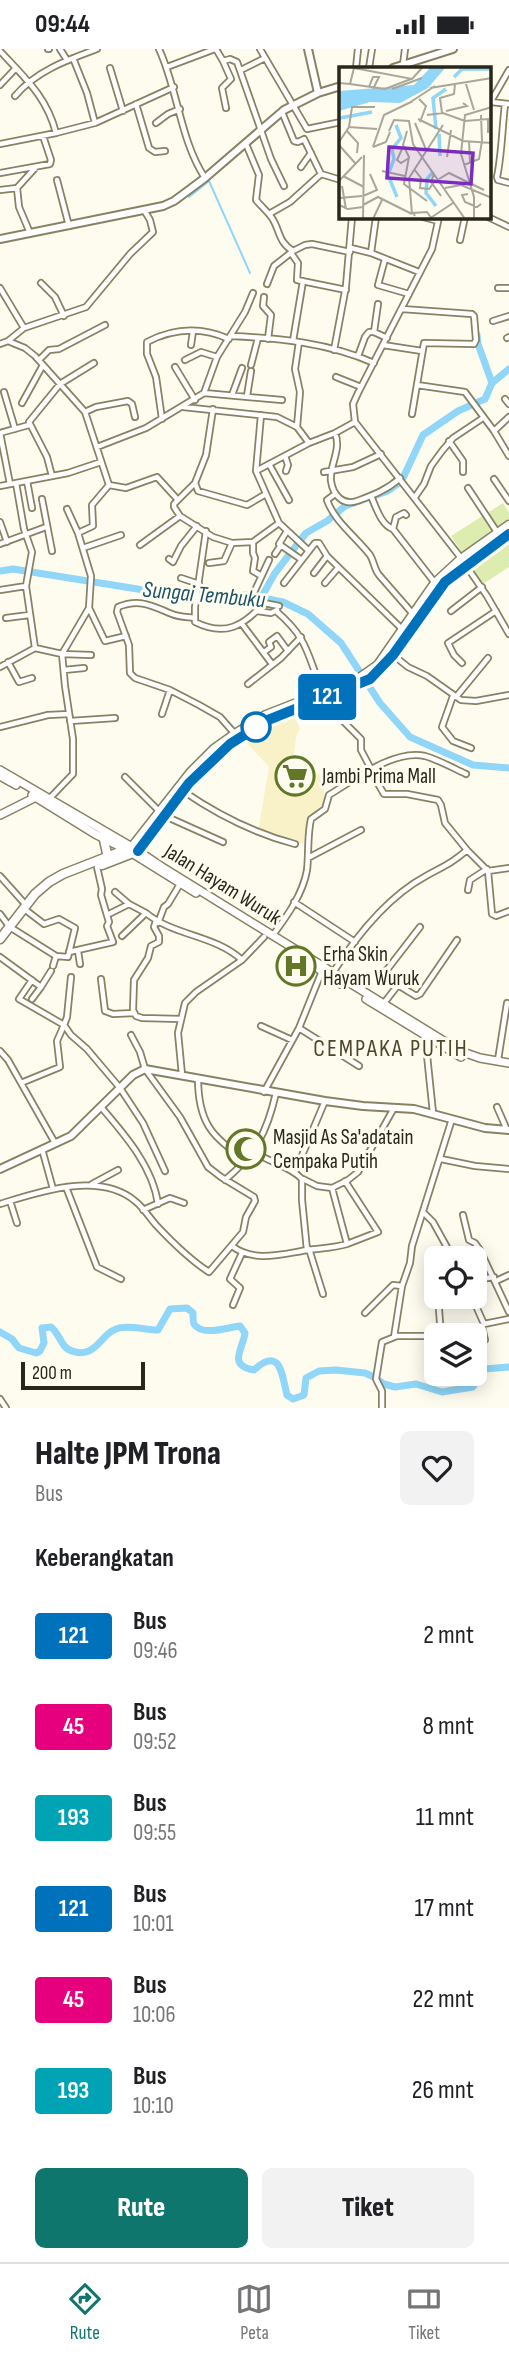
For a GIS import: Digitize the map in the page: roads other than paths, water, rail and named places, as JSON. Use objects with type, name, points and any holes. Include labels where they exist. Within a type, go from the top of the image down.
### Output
[{"type":"highway","points":[[162,814],[191,772],[216,752],[268,720],[369,676],[393,655],[403,630],[435,583],[505,532]]},
{"type":"highway","points":[[369,676],[463,562]]},
{"type":"highway","points":[[26,908],[58,882],[133,851],[196,774],[235,734],[266,715],[327,694]]},
{"type":"highway","points":[[104,840],[108,858]]},
{"type":"highway","points":[[0,946],[41,888],[55,879],[133,851]]},
{"type":"highway","points":[[0,939],[11,928]]},
{"type":"main road","points":[[0,770],[133,851]]},
{"type":"main road","points":[[0,776],[104,840],[133,851]]},
{"type":"main road","points":[[0,815],[36,797]]},
{"type":"main road","name":"Jalan Hayam Wuruk","points":[[133,851],[180,884],[323,969],[425,1036],[467,1059],[509,1065]]},
{"type":"main road","name":"Jalan Hayam Wuruk","points":[[133,851],[268,936]]},
{"type":"main road","name":"Jalan Hayam Wuruk","points":[[331,975],[460,1051],[509,1065]]},
{"type":"street","points":[[60,49],[70,59],[88,93],[95,123]]},
{"type":"street","points":[[15,96],[28,81],[70,59],[97,49]]},
{"type":"street","points":[[159,49],[174,87],[194,157],[205,178]]},
{"type":"street","points":[[167,67],[216,49],[230,79],[222,88],[226,108]]},
{"type":"street","points":[[260,49],[307,129],[339,122]]},
{"type":"street","points":[[308,49],[318,93]]},
{"type":"street","points":[[356,67],[358,49]]},
{"type":"street","points":[[369,67],[372,49]]},
{"type":"street","points":[[403,65],[405,49]]},
{"type":"street","points":[[396,67],[413,65],[453,49]]},
{"type":"street","points":[[0,51],[47,105],[57,133]]},
{"type":"street","points":[[0,61],[5,56]]},
{"type":"street","points":[[240,70],[265,58]]},
{"type":"street","points":[[223,61],[234,60],[240,70],[275,169],[284,186]]},
{"type":"street","points":[[0,85],[16,68]]},
{"type":"street","points":[[110,68],[123,111]]},
{"type":"street","points":[[491,101],[509,70]]},
{"type":"street","points":[[0,144],[95,123],[174,87]]},
{"type":"street","points":[[0,239],[144,210],[174,201],[293,104],[339,87]]},
{"type":"street","points":[[136,104],[149,148],[155,152],[165,151]]},
{"type":"street","points":[[507,104],[501,136],[503,151],[497,177],[498,180],[509,183]]},
{"type":"street","points":[[156,123],[180,109]]},
{"type":"street","points":[[282,112],[294,141],[304,139],[321,174],[339,179]]},
{"type":"street","points":[[0,173],[50,162],[43,136]]},
{"type":"street","points":[[246,144],[259,175],[256,198],[269,214],[280,237],[298,263],[296,279],[346,290]]},
{"type":"street","points":[[301,167],[311,153]]},
{"type":"street","points":[[0,190],[17,187],[36,167]]},
{"type":"street","points":[[269,214],[290,202],[321,174]]},
{"type":"street","points":[[57,180],[69,226]]},
{"type":"street","points":[[17,187],[19,207],[30,234]]},
{"type":"street","points":[[0,344],[24,328],[86,307],[130,254],[153,232],[144,210]]},
{"type":"street","points":[[491,218],[509,227]]},
{"type":"street","points":[[334,350],[346,290],[352,219]]},
{"type":"street","points":[[371,253],[376,219]]},
{"type":"street","points":[[439,219],[433,245],[361,387],[354,404],[355,422],[482,587],[509,634]]},
{"type":"street","points":[[460,240],[465,219]]},
{"type":"street","points":[[267,284],[274,266],[292,252],[309,244],[371,253],[419,272]]},
{"type":"street","points":[[385,258],[378,285],[409,294]]},
{"type":"street","points":[[297,426],[300,392],[295,369],[296,342],[303,281]]},
{"type":"street","points":[[41,283],[55,296],[64,316]]},
{"type":"street","points":[[0,288],[24,328]]},
{"type":"street","points":[[498,288],[509,288]]},
{"type":"street","points":[[97,447],[139,431],[204,393],[218,357],[253,293]]},
{"type":"street","points":[[264,297],[263,306],[271,315],[268,339]]},
{"type":"street","points":[[374,332],[378,304]]},
{"type":"street","points":[[402,309],[474,316],[475,344],[425,342],[412,414]]},
{"type":"street","points":[[493,321],[509,316]]},
{"type":"street","points":[[39,360],[49,350],[59,349],[105,325]]},
{"type":"street","points":[[191,345],[193,331]]},
{"type":"street","points":[[162,419],[158,386],[146,344],[157,337],[209,331],[230,337],[296,342],[358,356],[374,363]]},
{"type":"street","points":[[358,356],[367,334],[374,332],[387,338]]},
{"type":"street","points":[[247,396],[258,338]]},
{"type":"street","points":[[8,341],[30,352],[39,360],[85,412],[110,485]]},
{"type":"street","points":[[383,345],[422,351]]},
{"type":"street","points":[[185,360],[201,352],[218,357]]},
{"type":"street","points":[[52,476],[47,457],[29,425],[30,419],[60,384],[94,363]]},
{"type":"street","points":[[22,403],[43,365]]},
{"type":"street","points":[[175,367],[195,400]]},
{"type":"street","points":[[232,395],[243,368]]},
{"type":"street","points":[[336,377],[361,387]]},
{"type":"street","points":[[417,385],[461,391],[494,431],[509,456]]},
{"type":"street","points":[[4,392],[15,429]]},
{"type":"street","points":[[204,393],[282,400]]},
{"type":"street","points":[[505,399],[509,404]]},
{"type":"street","points":[[85,412],[128,401],[132,404],[135,417]]},
{"type":"street","points":[[183,407],[286,420],[297,426],[309,443]]},
{"type":"street","points":[[213,409],[203,466],[195,483],[174,507],[180,516],[218,539],[232,543],[253,542],[279,523]]},
{"type":"street","points":[[261,415],[256,471],[279,523],[309,551]]},
{"type":"street","points":[[494,431],[509,417]]},
{"type":"street","points":[[415,497],[435,458],[449,442],[483,418]]},
{"type":"street","points":[[256,471],[355,422]]},
{"type":"street","points":[[29,425],[0,433],[32,552],[26,586],[35,648]]},
{"type":"street","points":[[335,433],[337,452],[331,479],[335,494],[342,501],[349,503],[372,497],[391,487],[400,478]]},
{"type":"street","points":[[449,442],[464,463],[463,472]]},
{"type":"street","points":[[324,472],[353,467],[382,454]]},
{"type":"street","points":[[285,456],[288,465],[286,471]]},
{"type":"street","points":[[0,486],[78,471],[101,462]]},
{"type":"street","points":[[269,464],[289,500]]},
{"type":"street","points":[[110,485],[129,487],[157,477],[178,500]]},
{"type":"street","points":[[494,479],[509,501]]},
{"type":"street","points":[[27,481],[32,508]]},
{"type":"street","points":[[195,483],[198,491],[244,504],[250,504],[266,494]]},
{"type":"street","points":[[78,533],[93,526],[93,505],[110,485]]},
{"type":"street","points":[[468,488],[505,532]]},
{"type":"street","points":[[335,494],[327,500],[331,511],[372,558],[379,575],[413,614]]},
{"type":"street","points":[[372,497],[384,523],[393,529],[435,583]]},
{"type":"street","points":[[42,499],[52,551]]},
{"type":"street","points":[[49,799],[74,773],[73,739],[62,654],[89,608],[91,580],[78,533],[67,509]]},
{"type":"street","points":[[393,529],[396,517],[404,513],[407,515]]},
{"type":"street","points":[[140,545],[180,516]]},
{"type":"street","points":[[0,522],[7,542]]},
{"type":"street","points":[[169,559],[172,562],[176,559],[181,546],[197,526]]},
{"type":"street","points":[[0,544],[46,527]]},
{"type":"street","points":[[206,531],[194,618],[198,624],[212,630],[242,624],[264,603]]},
{"type":"street","points":[[275,554],[287,531]]},
{"type":"street","points":[[83,548],[121,535]]},
{"type":"street","points":[[253,542],[253,571],[260,575]]},
{"type":"street","points":[[209,563],[224,561],[232,543]]},
{"type":"street","points":[[284,583],[318,543],[338,568],[403,630]]},
{"type":"street","points":[[281,545],[302,560]]},
{"type":"street","points":[[314,573],[327,556]]},
{"type":"street","points":[[252,597],[269,560]]},
{"type":"street","points":[[325,583],[338,568]]},
{"type":"street","points":[[181,578],[198,591],[252,597],[279,606],[276,611]]},
{"type":"street","points":[[0,590],[26,586]]},
{"type":"street","points":[[451,611],[482,587]]},
{"type":"street","points":[[194,618],[171,614],[155,605],[136,603],[119,606],[117,612],[126,636],[132,676],[170,690],[219,717],[235,734]]},
{"type":"street","points":[[89,608],[105,641],[126,636]]},
{"type":"street","points":[[257,611],[276,611],[293,625],[341,719],[361,739],[361,750],[384,795],[407,794],[438,800],[445,823],[487,870],[492,914],[496,916],[509,911]]},
{"type":"street","points":[[462,663],[454,655],[449,643],[496,611]]},
{"type":"street","points":[[6,618],[29,615]]},
{"type":"street","points":[[503,625],[509,621]]},
{"type":"street","points":[[242,624],[272,664]]},
{"type":"street","points":[[264,652],[271,647],[270,642],[277,636],[288,652]]},
{"type":"street","points":[[248,684],[302,639]]},
{"type":"street","points":[[0,667],[35,648],[62,654],[91,655]]},
{"type":"street","points":[[393,655],[408,667],[467,701],[509,695]]},
{"type":"street","points":[[471,748],[453,741],[443,729],[444,717],[455,696],[488,658]]},
{"type":"street","points":[[8,662],[19,682],[32,678]]},
{"type":"street","points":[[64,670],[84,667]]},
{"type":"street","points":[[162,714],[170,690]]},
{"type":"street","points":[[0,727],[48,715],[69,714]]},
{"type":"street","points":[[70,721],[115,718]]},
{"type":"street","points":[[182,1076],[178,1033],[185,1003],[242,960],[268,936],[294,902],[306,874],[311,819],[325,809],[329,795],[371,769],[392,760],[416,755],[436,760],[466,774]]},
{"type":"street","points":[[125,777],[162,814],[223,842]]},
{"type":"street","points":[[183,790],[219,814],[254,832],[295,844]]},
{"type":"street","points":[[308,858],[361,830]]},
{"type":"street","points":[[331,975],[378,915],[426,876],[445,867],[467,850]]},
{"type":"street","points":[[69,953],[113,941],[107,926],[109,922],[97,867]]},
{"type":"street","points":[[468,890],[470,880],[487,870],[509,868]]},
{"type":"street","points":[[0,876],[26,908],[44,924],[59,919],[73,927],[75,932],[67,958],[56,956],[11,928],[0,914]]},
{"type":"street","points":[[134,1013],[134,979],[149,958],[151,946],[159,942],[154,927],[180,884]]},
{"type":"street","points":[[115,892],[128,904],[157,922],[215,943],[232,951],[242,960]]},
{"type":"street","points":[[294,902],[355,942]]},
{"type":"street","points":[[107,915],[128,904]]},
{"type":"street","points":[[122,936],[146,913]]},
{"type":"street","points":[[420,927],[386,971],[388,979],[416,996],[457,940]]},
{"type":"street","points":[[78,951],[80,964]]},
{"type":"street","points":[[33,999],[52,969],[56,956]]},
{"type":"street","points":[[0,957],[41,987]]},
{"type":"street","points":[[264,1092],[299,1028],[323,969]]},
{"type":"street","points":[[21,1083],[60,1067],[57,1041],[67,1017],[71,977]]},
{"type":"street","points":[[101,979],[105,1011],[113,1014],[134,1013],[142,1018],[181,1019]]},
{"type":"street","points":[[32,980],[19,999],[64,1025],[120,1087],[143,1123],[165,1171]]},
{"type":"street","points":[[384,1004],[398,985]]},
{"type":"street","points":[[498,1061],[507,1003]]},
{"type":"street","points":[[261,1025],[292,1040]]},
{"type":"street","points":[[299,1028],[359,1066]]},
{"type":"street","points":[[91,1184],[123,1194],[135,1201],[185,1253],[208,1271],[211,1271],[243,1232],[246,1217],[255,1199],[208,1167],[180,1117],[145,1069],[131,1035]]},
{"type":"street","points":[[425,1036],[433,1113]]},
{"type":"street","points":[[0,1051],[8,1060],[55,1143]]},
{"type":"street","points":[[0,1169],[71,1136],[120,1087],[140,1070],[145,1069],[264,1092],[433,1113],[485,1128],[508,1130]]},
{"type":"street","points":[[198,1078],[199,1102],[205,1121],[221,1143],[247,1160]]},
{"type":"street","points":[[225,1180],[253,1151],[265,1128],[276,1093]]},
{"type":"street","points":[[295,1171],[325,1101]]},
{"type":"street","points":[[102,1107],[142,1162],[153,1183],[158,1204]]},
{"type":"street","points":[[497,1107],[508,1130]]},
{"type":"street","points":[[253,1151],[295,1171],[302,1179],[317,1186],[332,1188],[358,1172],[394,1108]]},
{"type":"street","points":[[394,1337],[402,1286],[452,1119]]},
{"type":"street","points":[[42,1148],[53,1189]]},
{"type":"street","points":[[440,1159],[509,1169]]},
{"type":"street","points":[[0,1204],[53,1189],[91,1184],[118,1170]]},
{"type":"street","points":[[302,1179],[308,1250],[323,1294]]},
{"type":"street","points":[[232,1246],[242,1253],[279,1256],[347,1244],[378,1232],[345,1181]]},
{"type":"street","points":[[66,1187],[97,1267],[121,1279]]},
{"type":"street","points":[[332,1188],[347,1244]]},
{"type":"street","points":[[143,1210],[170,1198],[184,1203]]},
{"type":"street","points":[[10,1201],[17,1223]]},
{"type":"street","points":[[423,1212],[433,1222],[446,1246]]},
{"type":"street","points":[[463,1215],[469,1240],[476,1244],[509,1312]]},
{"type":"street","points":[[233,1305],[240,1288],[230,1279],[242,1253]]},
{"type":"street","points":[[487,1279],[509,1275]]},
{"type":"street","points":[[365,1313],[393,1286],[402,1286]]},
{"type":"street","points":[[487,1323],[509,1319]]},
{"type":"street","points":[[382,1408],[382,1391],[376,1379],[381,1343],[394,1337],[424,1335]]},
{"type":"street","points":[[0,1399],[6,1408]]},
{"type":"waterway","points":[[189,197],[209,181],[250,273]]},
{"type":"waterway","points":[[477,335],[492,383]]},
{"type":"waterway","points":[[403,478],[423,435],[458,411],[485,399],[492,383],[509,369]]},
{"type":"waterway","points":[[261,598],[275,573],[306,533],[345,506],[388,491],[399,483]]},
{"type":"waterway","name":"Sungai Tembuku","points":[[0,571],[13,569],[150,591],[247,595],[283,602],[308,614],[341,643],[380,703],[410,737],[473,765],[509,768]]},
{"type":"waterway","points":[[0,1332],[12,1339],[19,1348],[36,1353],[44,1343],[42,1328],[51,1327],[68,1349],[80,1353],[92,1349],[109,1333],[119,1328],[158,1330],[170,1309],[187,1308],[193,1313],[194,1324],[203,1330],[240,1326],[245,1333],[239,1356],[241,1364],[254,1370],[263,1363],[275,1362],[279,1366],[287,1395],[293,1399],[304,1395],[306,1378],[319,1371],[365,1373],[395,1387],[416,1384],[442,1392],[473,1387],[484,1369],[509,1367]]},
{"type":"place","name":"Jambi Prima Mall","points":[[295,776]]},
{"type":"place","name":"Erha Skin Hayam Wuruk","points":[[296,966]]},
{"type":"place","name":"Masjid As Sa'adatain Cempaka Putih","points":[[246,1149]]},
{"type":"district","name":"CEMPAKA PUTIH","points":[[391,1048]]}]
